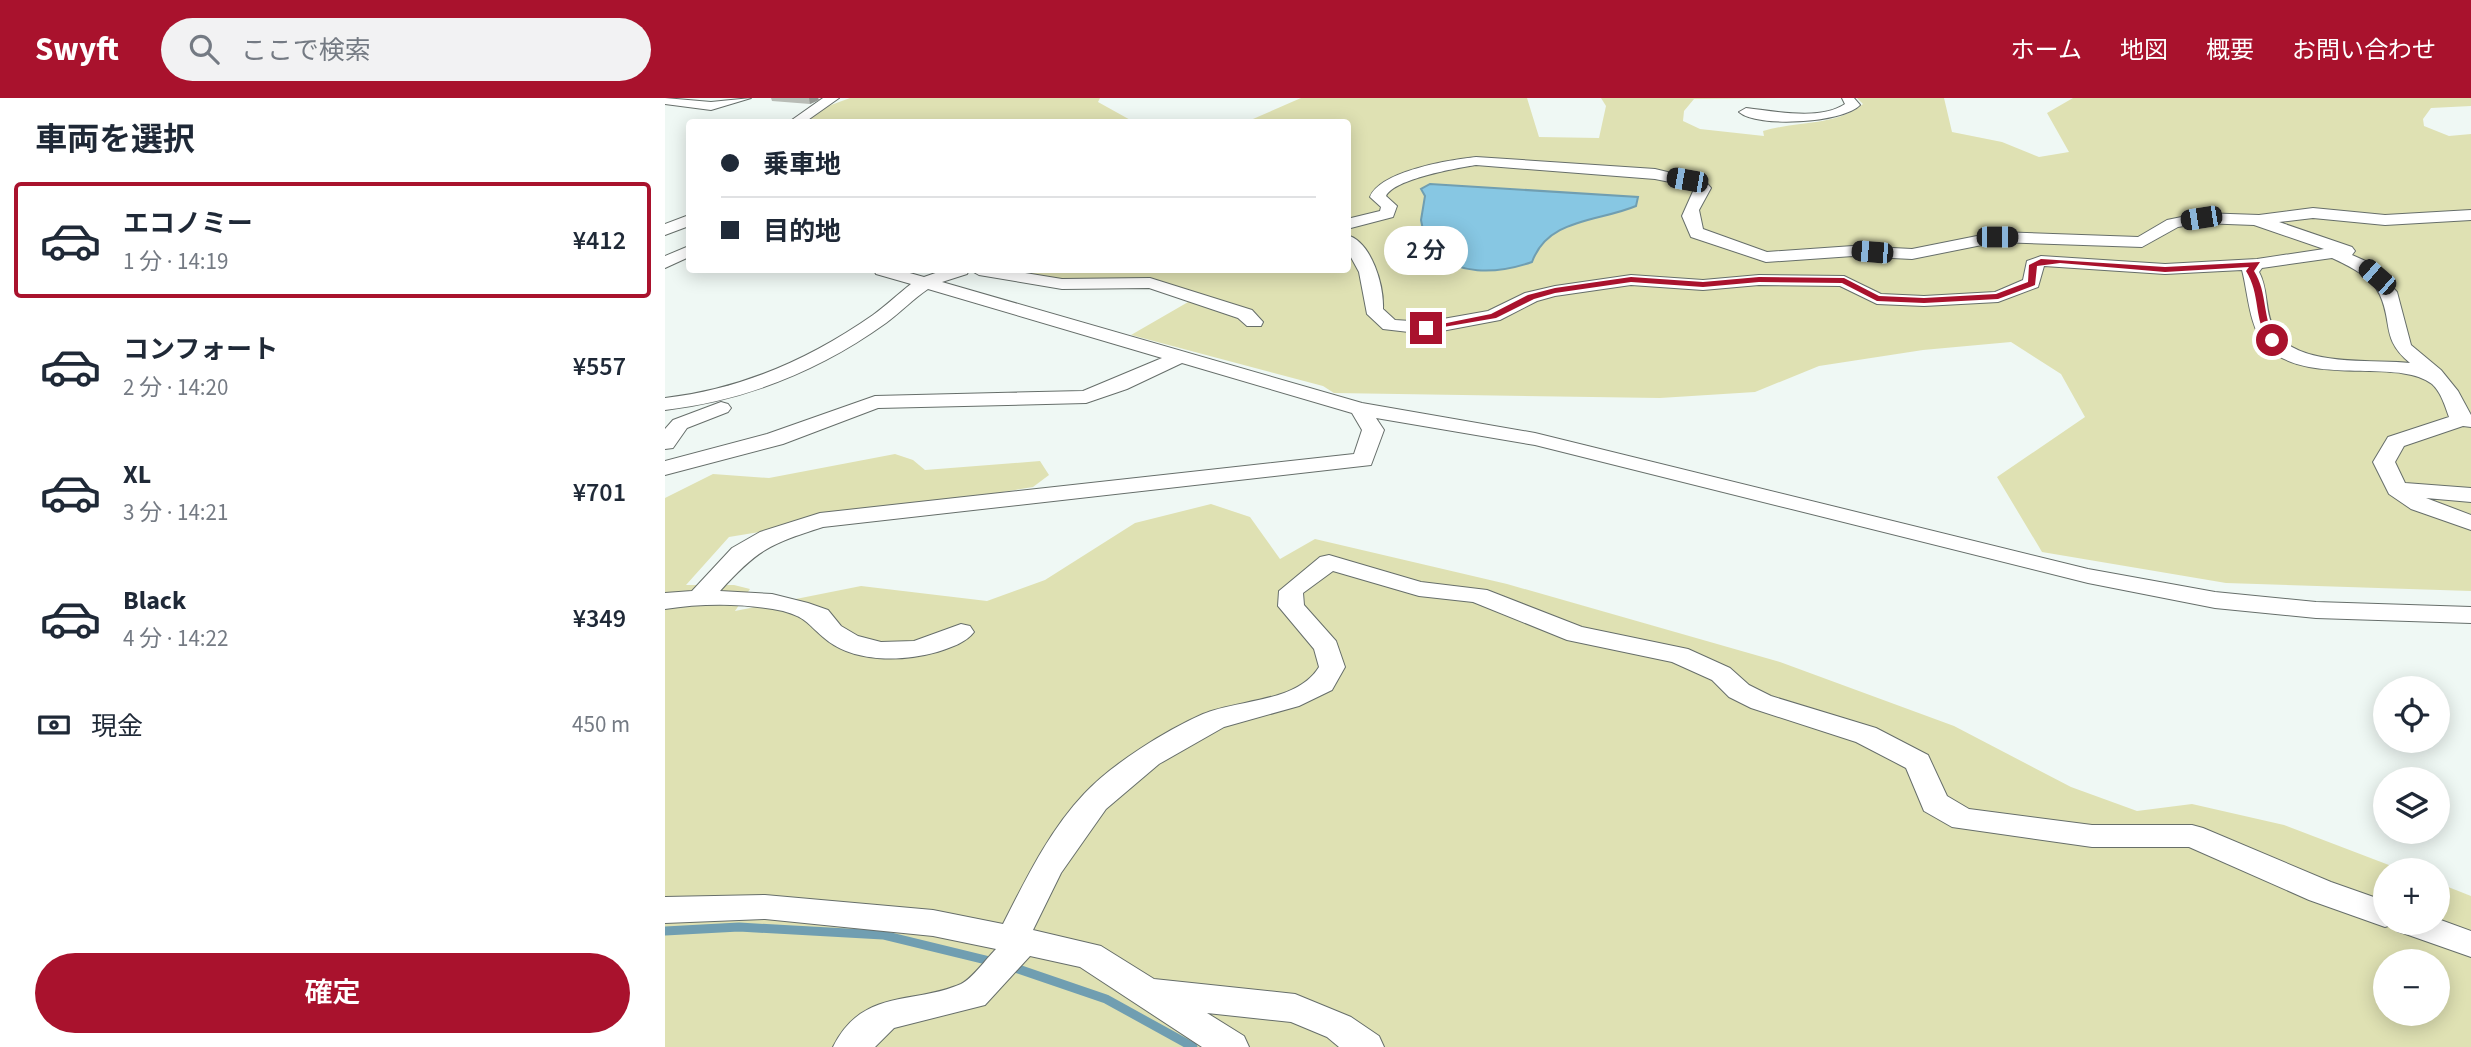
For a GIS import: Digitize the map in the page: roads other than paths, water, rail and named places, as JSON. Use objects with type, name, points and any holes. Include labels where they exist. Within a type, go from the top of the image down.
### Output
[{"type":"street","points":[[665,100],[711,106],[744,98]]},
{"type":"street","points":[[800,119],[832,98]]},
{"type":"street","points":[[1746,112],[1804,116],[1841,114],[1853,105],[1850,98],[1827,105]]},
{"type":"street","points":[[1351,236],[1401,221],[1406,211],[1404,206],[1378,197],[1381,189],[1390,183],[1451,164],[1476,161],[1655,174],[1700,184],[1703,188],[1689,211],[1691,225],[1697,233],[1766,257],[1834,251],[1912,254],[1997,237],[2142,242],[2173,223],[2201,218],[2259,220],[2313,213],[2375,219],[2471,215]]},
{"type":"street","points":[[1351,240],[1370,277],[1376,298],[1374,310],[1390,325],[1405,328],[1474,321],[1493,316],[1531,297],[1631,280],[1703,285],[1759,279],[1844,281],[1877,299],[1924,301],[1998,297],[2013,293],[2032,283],[2033,265],[2041,261],[2165,270],[2257,264],[2346,251],[2259,220]]},
{"type":"street","points":[[665,230],[686,221]]},
{"type":"street","points":[[665,230],[686,236]]},
{"type":"street","points":[[665,263],[686,252]]},
{"type":"street","points":[[2335,253],[2364,267],[2377,277],[2388,292],[2402,347],[2438,379],[2466,421],[2396,442],[2384,462],[2397,489],[2419,504],[2471,523]]},
{"type":"street","points":[[1759,279],[1756,268],[1766,257]]},
{"type":"street","points":[[2257,264],[2250,271],[2259,285],[2263,327],[2272,340],[2292,354],[2317,363],[2364,369],[2410,369],[2438,379]]},
{"type":"street","points":[[891,273],[1360,409],[1535,439],[2088,576],[2202,598],[2316,610],[2471,615]]},
{"type":"street","points":[[665,404],[706,401],[752,390],[852,337],[898,306],[924,284],[953,273]]},
{"type":"street","points":[[997,273],[1062,284],[1150,284],[1245,314],[1254,322]]},
{"type":"street","points":[[665,468],[775,439],[875,402],[956,398],[1016,401],[1086,397],[1120,386],[1177,358]]},
{"type":"street","points":[[665,443],[680,424],[753,399],[757,395],[752,390]]},
{"type":"street","points":[[697,600],[741,553],[768,537],[820,520],[1363,460],[1373,430],[1360,409]]},
{"type":"street","points":[[2397,489],[2471,495]]},
{"type":"street","points":[[851,1047],[884,1016],[973,995],[1017,943],[1048,867],[1095,802],[1149,757],[1214,720],[1289,700],[1322,684],[1332,667],[1327,648],[1291,606],[1291,591],[1329,562],[1419,589],[1478,595],[1576,634],[1679,655],[1721,674],[1739,691],[1761,702],[1866,735],[1918,762],[1935,803],[1963,819],[2092,836],[2192,836],[2320,891],[2373,910]]},
{"type":"street","points":[[665,601],[745,600],[795,606],[819,616],[833,632],[876,651],[918,650],[939,645],[961,632]]},
{"type":"street","points":[[665,910],[765,907],[933,923],[1017,943],[1089,955],[1231,1047]]},
{"type":"street","points":[[2446,935],[2471,944]]},
{"type":"street","points":[[1147,993],[1295,1008],[1339,1027],[1366,1047]]},
{"type":"water","points":[[1430,184],[1638,197],[1636,206],[1562,229],[1540,248],[1532,262],[1491,271],[1464,268],[1427,250],[1421,220],[1425,196],[1421,189]]},
{"type":"waterway","points":[[665,931],[739,927],[883,935],[994,962]]},
{"type":"waterway","points":[[1012,967],[1106,999],[1193,1047]]}]
